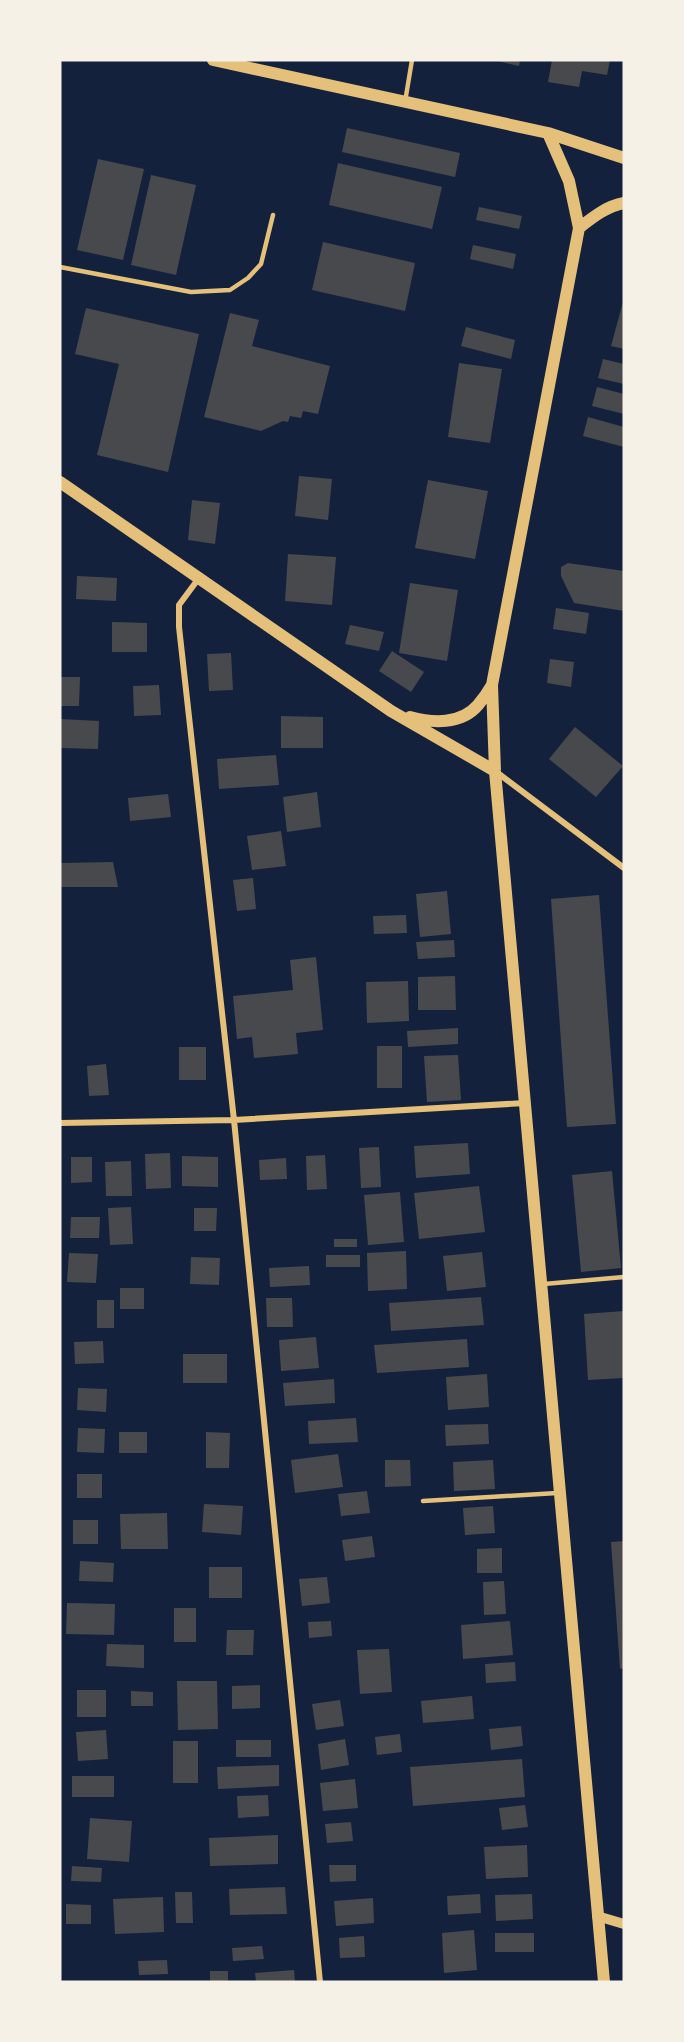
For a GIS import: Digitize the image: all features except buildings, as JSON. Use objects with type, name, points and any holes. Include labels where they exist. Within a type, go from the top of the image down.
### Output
[{"type":"main road","points":[[213,60],[548,133],[624,158]]},
{"type":"main road","points":[[548,133],[569,181],[579,228],[492,685],[495,771],[604,1982]]},
{"type":"main road","points":[[579,228],[597,214],[624,202]]},
{"type":"main road","points":[[60,482],[391,711],[495,771]]},
{"type":"main road","points":[[391,711],[424,721],[447,722],[477,707],[492,685]]},
{"type":"street","points":[[200,578],[179,606],[179,627],[234,1120],[320,1982]]},
{"type":"street","points":[[495,771],[624,868]]},
{"type":"street","points":[[60,1123],[234,1120],[525,1103]]},
{"type":"street","points":[[597,1916],[624,1924]]},
{"type":"lane","points":[[405,102],[412,60]]},
{"type":"lane","points":[[60,267],[191,292],[230,290],[248,278],[261,264],[273,215]]},
{"type":"lane","points":[[541,1285],[624,1277]]},
{"type":"lane","points":[[423,1501],[560,1493]]}]
